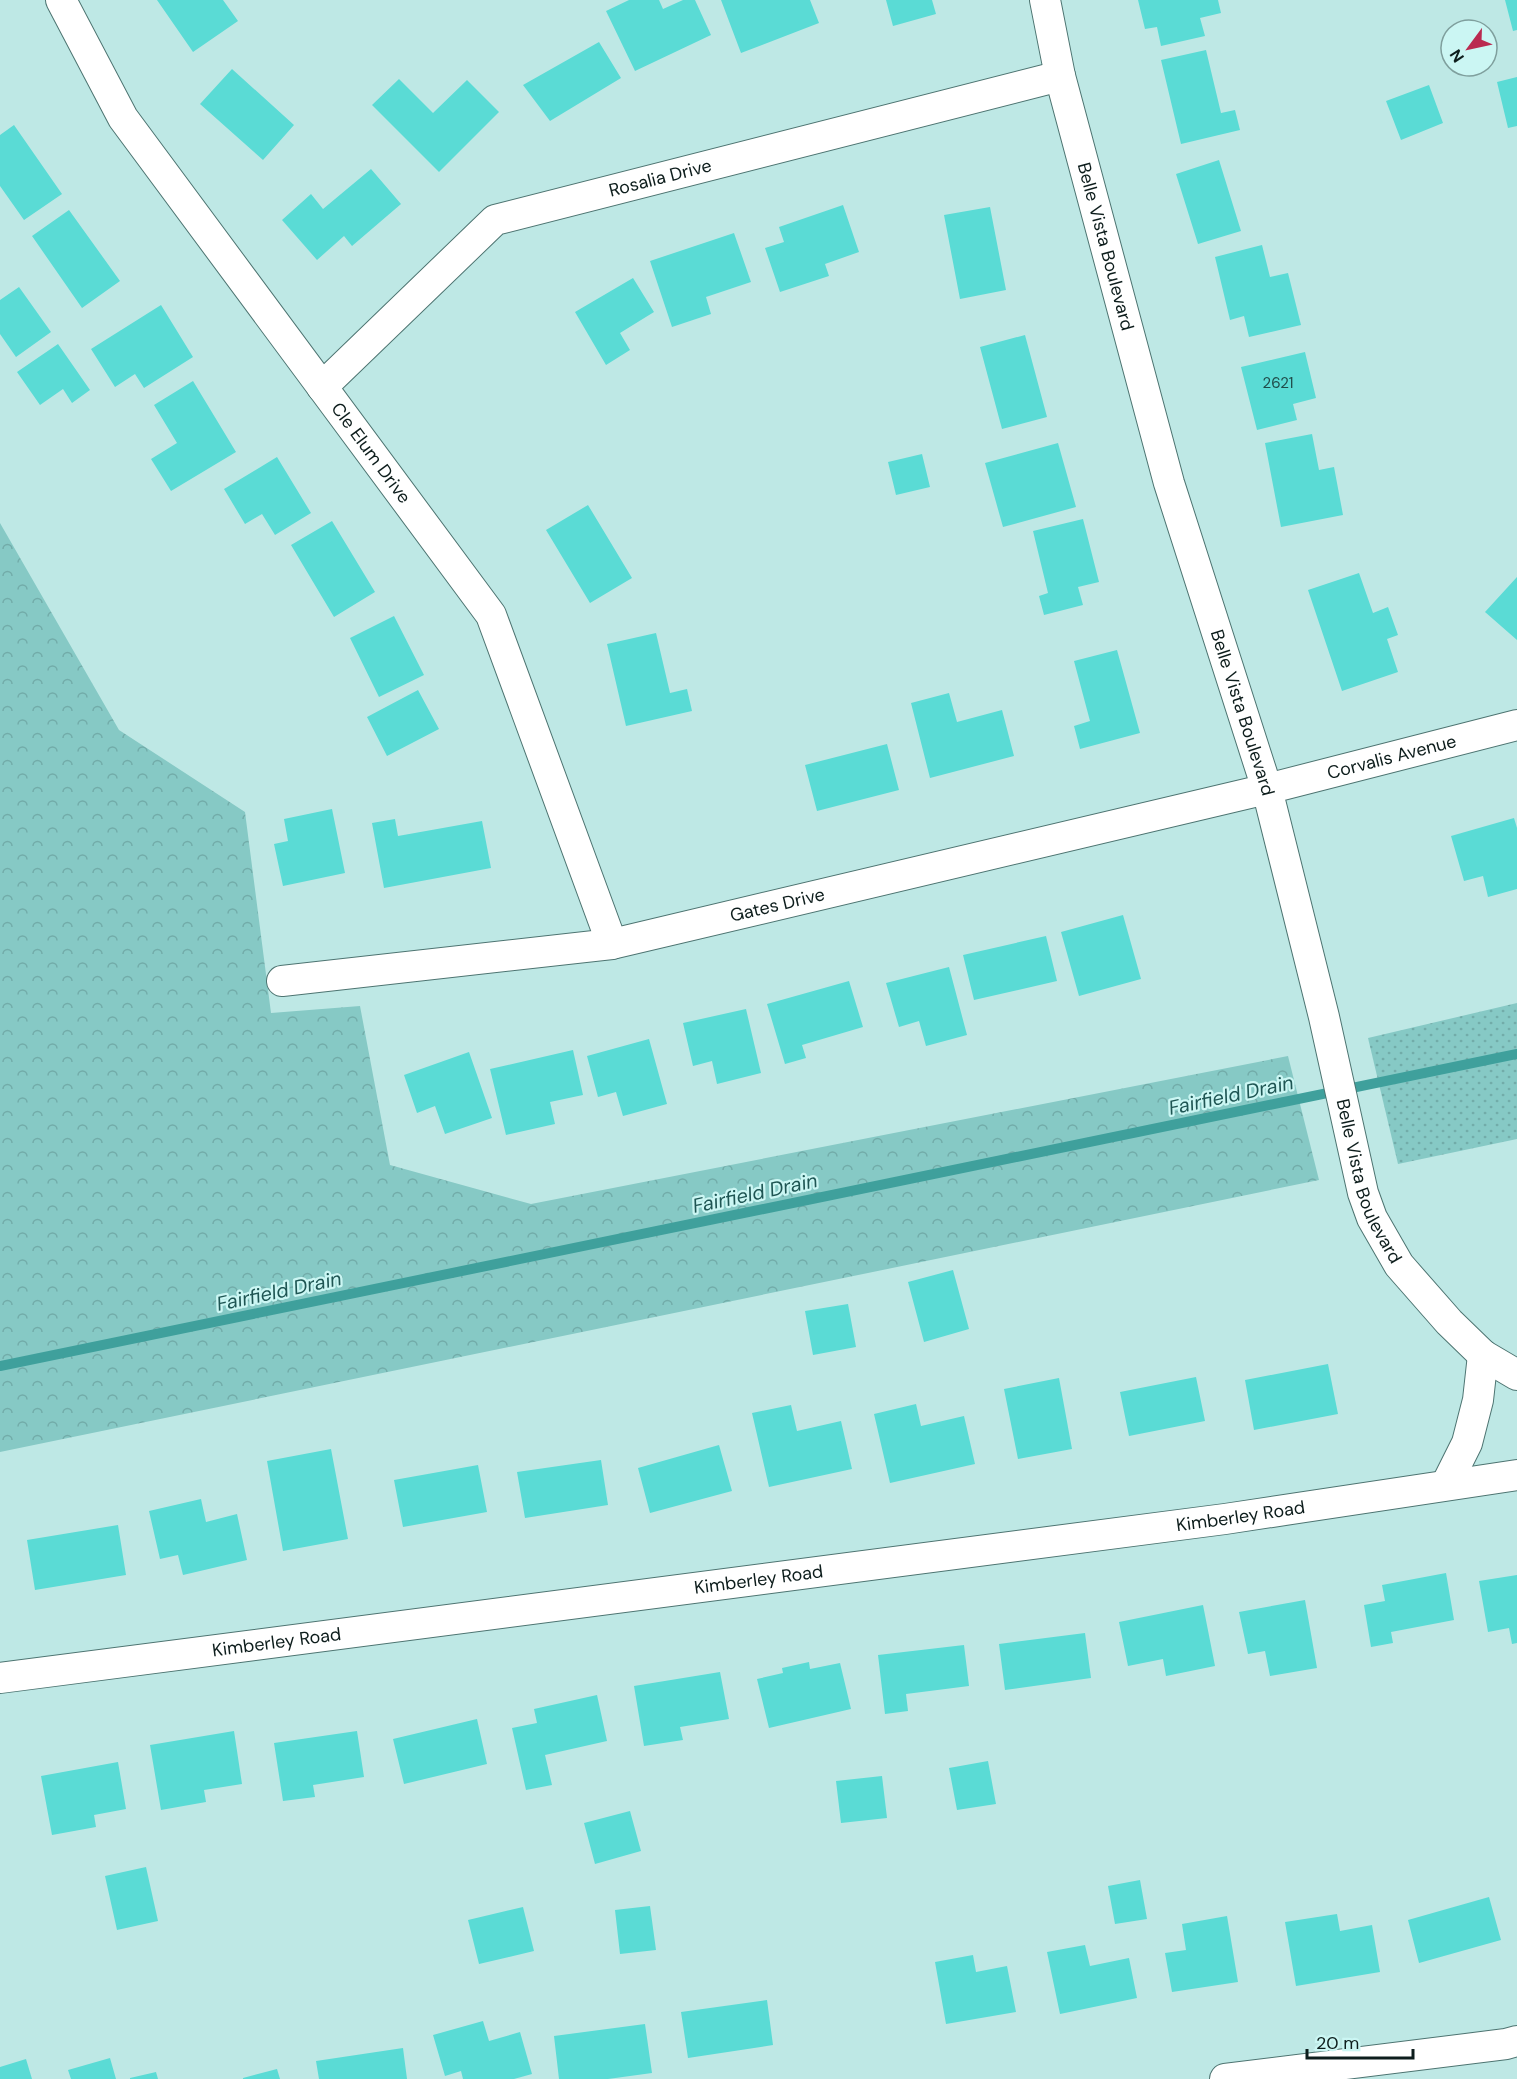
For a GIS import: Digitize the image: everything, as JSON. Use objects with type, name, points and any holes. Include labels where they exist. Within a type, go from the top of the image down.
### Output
[{"type":"street","name":"Cle Elum Drive","points":[[61,0],[123,118],[491,615],[612,944]]},
{"type":"street","name":"Belle Vista Boulevard","points":[[1045,0],[1060,76],[1169,483],[1267,789],[1324,1017],[1363,1193],[1372,1218],[1399,1265],[1449,1322],[1483,1355],[1517,1375]]},
{"type":"street","name":"Rosalia Drive","points":[[322,387],[495,220],[1060,76]]},
{"type":"street","name":"Corvalis Avenue","points":[[1267,789],[1517,725]]},
{"type":"street","name":"Gates Drive","points":[[282,981],[612,944],[1267,789]]},
{"type":"street","points":[[1446,1485],[1467,1443],[1478,1400],[1483,1355]]},
{"type":"street","name":"Kimberley Road","points":[[0,1678],[1225,1519],[1517,1475]]},
{"type":"street","points":[[1225,2079],[1517,2041]]},
{"type":"green space","points":[[0,523],[119,730],[245,812],[271,1013],[360,1006],[390,1165],[531,1204],[1288,1056],[1319,1180],[0,1452]]},
{"type":"green space","points":[[1517,1003],[1517,1139],[1398,1164],[1368,1038]]},
{"type":"building","points":[[157,0],[223,0],[238,21],[193,52]]},
{"type":"building","points":[[629,0],[659,0],[663,9],[683,0],[695,0],[711,35],[635,71],[606,11]]},
{"type":"building","points":[[721,0],[810,0],[819,23],[741,53]]},
{"type":"building","points":[[886,0],[932,0],[936,14],[893,26]]},
{"type":"building","points":[[1138,0],[1218,0],[1221,13],[1200,18],[1205,36],[1161,46],[1157,27],[1145,29]]},
{"type":"building","points":[[1505,0],[1517,0],[1517,30],[1513,31]]},
{"type":"building","points":[[599,42],[621,78],[550,121],[523,85]]},
{"type":"building","points":[[1206,50],[1221,113],[1235,110],[1240,130],[1181,144],[1161,60]]},
{"type":"building","points":[[232,69],[294,125],[263,160],[200,104]]},
{"type":"building","points":[[1517,77],[1517,126],[1508,128],[1497,82]]},
{"type":"building","points":[[399,79],[433,113],[467,80],[499,112],[439,172],[372,105]]},
{"type":"building","points":[[1429,85],[1443,123],[1401,140],[1386,101]]},
{"type":"building","points":[[14,125],[62,194],[24,220],[0,186],[0,135]]},
{"type":"building","points":[[1219,160],[1241,231],[1198,244],[1176,174]]},
{"type":"building","points":[[371,169],[401,204],[352,246],[344,236],[317,260],[282,220],[311,194],[323,209]]},
{"type":"building","points":[[843,205],[859,252],[825,264],[829,276],[780,292],[765,248],[784,242],[779,227]]},
{"type":"building","points":[[990,207],[1006,290],[960,299],[944,215]]},
{"type":"building","points":[[69,210],[120,281],[82,308],[32,236]]},
{"type":"building","points":[[734,233],[751,282],[706,297],[711,314],[672,327],[650,261]]},
{"type":"building","points":[[1262,245],[1270,277],[1288,273],[1301,325],[1249,337],[1244,316],[1230,320],[1215,257]]},
{"type":"building","points":[[633,278],[654,312],[620,333],[630,350],[606,365],[575,312]]},
{"type":"building","points":[[19,287],[51,332],[16,357],[0,334],[0,300]]},
{"type":"building","points":[[161,305],[193,357],[144,388],[135,374],[115,387],[91,349]]},
{"type":"building","points":[[1025,335],[1047,417],[1002,429],[980,347]]},
{"type":"building","points":[[58,344],[90,390],[72,403],[63,389],[40,405],[17,372]]},
{"type":"building","points":[[1305,352],[1316,398],[1293,404],[1297,420],[1257,430],[1241,367]]},
{"type":"building","points":[[193,381],[236,452],[171,491],[151,459],[177,443],[154,405]]},
{"type":"building","points":[[1312,434],[1319,470],[1334,467],[1343,515],[1281,527],[1265,443]]},
{"type":"building","points":[[1058,443],[1076,507],[1003,527],[985,463]]},
{"type":"building","points":[[922,454],[930,487],[896,495],[888,462]]},
{"type":"building","points":[[277,457],[311,513],[275,535],[262,514],[245,524],[224,489]]},
{"type":"building","points":[[588,505],[632,578],[590,603],[546,530]]},
{"type":"building","points":[[1083,519],[1099,582],[1078,587],[1083,605],[1044,615],[1039,596],[1048,593],[1033,531]]},
{"type":"building","points":[[332,521],[375,592],[334,617],[291,545]]},
{"type":"building","points":[[1359,573],[1373,613],[1388,607],[1398,635],[1387,639],[1398,672],[1342,691],[1308,590]]},
{"type":"building","points":[[1517,577],[1517,640],[1485,612]]},
{"type":"building","points":[[394,616],[424,675],[379,697],[350,638]]},
{"type":"building","points":[[656,633],[670,693],[687,689],[692,711],[626,726],[607,644]]},
{"type":"building","points":[[1117,650],[1140,733],[1080,749],[1074,726],[1090,721],[1074,661]]},
{"type":"building","points":[[418,690],[439,729],[387,756],[367,717]]},
{"type":"building","points":[[949,693],[957,722],[1002,710],[1014,756],[930,778],[911,703]]},
{"type":"building","points":[[887,744],[899,790],[817,811],[805,765]]},
{"type":"building","points":[[332,809],[345,873],[283,886],[274,844],[288,841],[284,819]]},
{"type":"building","points":[[1514,818],[1517,828],[1517,889],[1488,897],[1483,876],[1464,881],[1451,836]]},
{"type":"building","points":[[395,819],[398,836],[482,821],[491,868],[384,888],[372,823]]},
{"type":"building","points":[[1123,915],[1141,979],[1079,996],[1061,932]]},
{"type":"building","points":[[1046,936],[1057,981],[974,1000],[963,955]]},
{"type":"building","points":[[949,967],[967,1035],[926,1046],[919,1021],[899,1027],[886,983]]},
{"type":"building","points":[[849,981],[863,1027],[802,1045],[806,1058],[785,1064],[767,1004]]},
{"type":"building","points":[[746,1009],[761,1073],[717,1084],[712,1061],[693,1066],[683,1023]]},
{"type":"building","points":[[649,1039],[667,1104],[623,1116],[616,1092],[598,1097],[587,1056]]},
{"type":"building","points":[[573,1050],[583,1095],[550,1102],[555,1124],[506,1135],[490,1069]]},
{"type":"building","points":[[469,1052],[492,1118],[445,1134],[435,1106],[417,1113],[404,1075]]},
{"type":"building","points":[[953,1270],[969,1329],[924,1342],[908,1282]]},
{"type":"building","points":[[848,1304],[856,1347],[813,1355],[805,1311]]},
{"type":"building","points":[[1328,1364],[1338,1414],[1254,1430],[1245,1380]]},
{"type":"building","points":[[1196,1377],[1205,1421],[1129,1436],[1120,1392]]},
{"type":"building","points":[[1059,1378],[1072,1449],[1018,1459],[1004,1389]]},
{"type":"building","points":[[916,1404],[921,1426],[964,1416],[975,1464],[890,1483],[874,1414]]},
{"type":"building","points":[[791,1405],[797,1431],[841,1421],[852,1469],[769,1487],[752,1413]]},
{"type":"building","points":[[719,1445],[732,1491],[650,1513],[638,1468]]},
{"type":"building","points":[[331,1449],[348,1539],[283,1551],[267,1461]]},
{"type":"building","points":[[601,1460],[608,1505],[525,1518],[517,1472]]},
{"type":"building","points":[[478,1465],[487,1512],[403,1527],[394,1480]]},
{"type":"building","points":[[201,1499],[206,1522],[237,1514],[247,1560],[183,1575],[178,1555],[160,1559],[149,1511]]},
{"type":"building","points":[[118,1525],[126,1575],[35,1590],[27,1540]]},
{"type":"building","points":[[1446,1573],[1454,1620],[1391,1632],[1393,1643],[1371,1647],[1364,1605],[1385,1601],[1382,1585]]},
{"type":"building","points":[[1517,1575],[1517,1643],[1512,1644],[1509,1628],[1488,1632],[1479,1581]]},
{"type":"building","points":[[1305,1600],[1317,1668],[1270,1676],[1265,1651],[1248,1654],[1239,1612]]},
{"type":"building","points":[[1203,1605],[1215,1666],[1166,1676],[1163,1659],[1128,1666],[1119,1622]]},
{"type":"building","points":[[1085,1633],[1091,1678],[1005,1690],[999,1644]]},
{"type":"building","points":[[964,1645],[969,1686],[906,1694],[908,1711],[885,1714],[878,1655]]},
{"type":"building","points":[[809,1662],[810,1669],[840,1663],[851,1709],[769,1728],[757,1679],[783,1673],[782,1668]]},
{"type":"building","points":[[720,1672],[729,1719],[680,1727],[683,1740],[644,1746],[634,1686]]},
{"type":"building","points":[[597,1695],[607,1741],[545,1755],[552,1785],[526,1790],[512,1728],[537,1723],[534,1709]]},
{"type":"building","points":[[477,1719],[487,1764],[404,1784],[393,1739]]},
{"type":"building","points":[[234,1731],[242,1784],[204,1790],[206,1802],[161,1810],[150,1745]]},
{"type":"building","points":[[357,1731],[364,1777],[313,1785],[315,1797],[283,1801],[274,1743]]},
{"type":"building","points":[[988,1761],[996,1804],[957,1810],[949,1768]]},
{"type":"building","points":[[118,1762],[126,1809],[94,1815],[96,1827],[52,1835],[41,1776]]},
{"type":"building","points":[[882,1776],[887,1818],[841,1823],[836,1781]]},
{"type":"building","points":[[630,1811],[641,1851],[595,1864],[584,1823]]},
{"type":"building","points":[[146,1867],[158,1921],[117,1930],[105,1876]]},
{"type":"building","points":[[1140,1880],[1147,1919],[1115,1924],[1108,1886]]},
{"type":"building","points":[[1489,1897],[1501,1940],[1419,1963],[1408,1920]]},
{"type":"building","points":[[650,1906],[656,1950],[620,1954],[615,1910]]},
{"type":"building","points":[[523,1907],[534,1951],[479,1964],[468,1920]]},
{"type":"building","points":[[1337,1914],[1340,1931],[1372,1925],[1380,1972],[1296,1986],[1285,1922]]},
{"type":"building","points":[[1227,1916],[1238,1982],[1172,1992],[1165,1953],[1186,1950],[1182,1924]]},
{"type":"building","points":[[1085,1945],[1090,1966],[1129,1958],[1137,1998],[1060,2014],[1047,1952]]},
{"type":"building","points":[[973,1955],[976,1972],[1007,1966],[1016,2012],[946,2024],[935,1962]]},
{"type":"building","points":[[767,2000],[773,2045],[688,2058],[681,2012]]},
{"type":"building","points":[[483,2021],[489,2041],[520,2032],[532,2074],[514,2079],[463,2079],[461,2071],[445,2076],[433,2035]]},
{"type":"building","points":[[645,2024],[652,2073],[608,2079],[559,2079],[554,2036]]},
{"type":"building","points":[[403,2048],[407,2079],[319,2079],[316,2061]]},
{"type":"building","points":[[110,2058],[116,2079],[71,2079],[68,2070]]},
{"type":"building","points":[[26,2059],[32,2079],[0,2079],[0,2067]]},
{"type":"building","points":[[277,2069],[280,2079],[243,2079],[243,2078]]},
{"type":"building","points":[[156,2072],[158,2079],[130,2079],[130,2078]]},
{"type":"waterway","name":"Fairfield Drain","points":[[0,1366],[1517,1054]]}]
